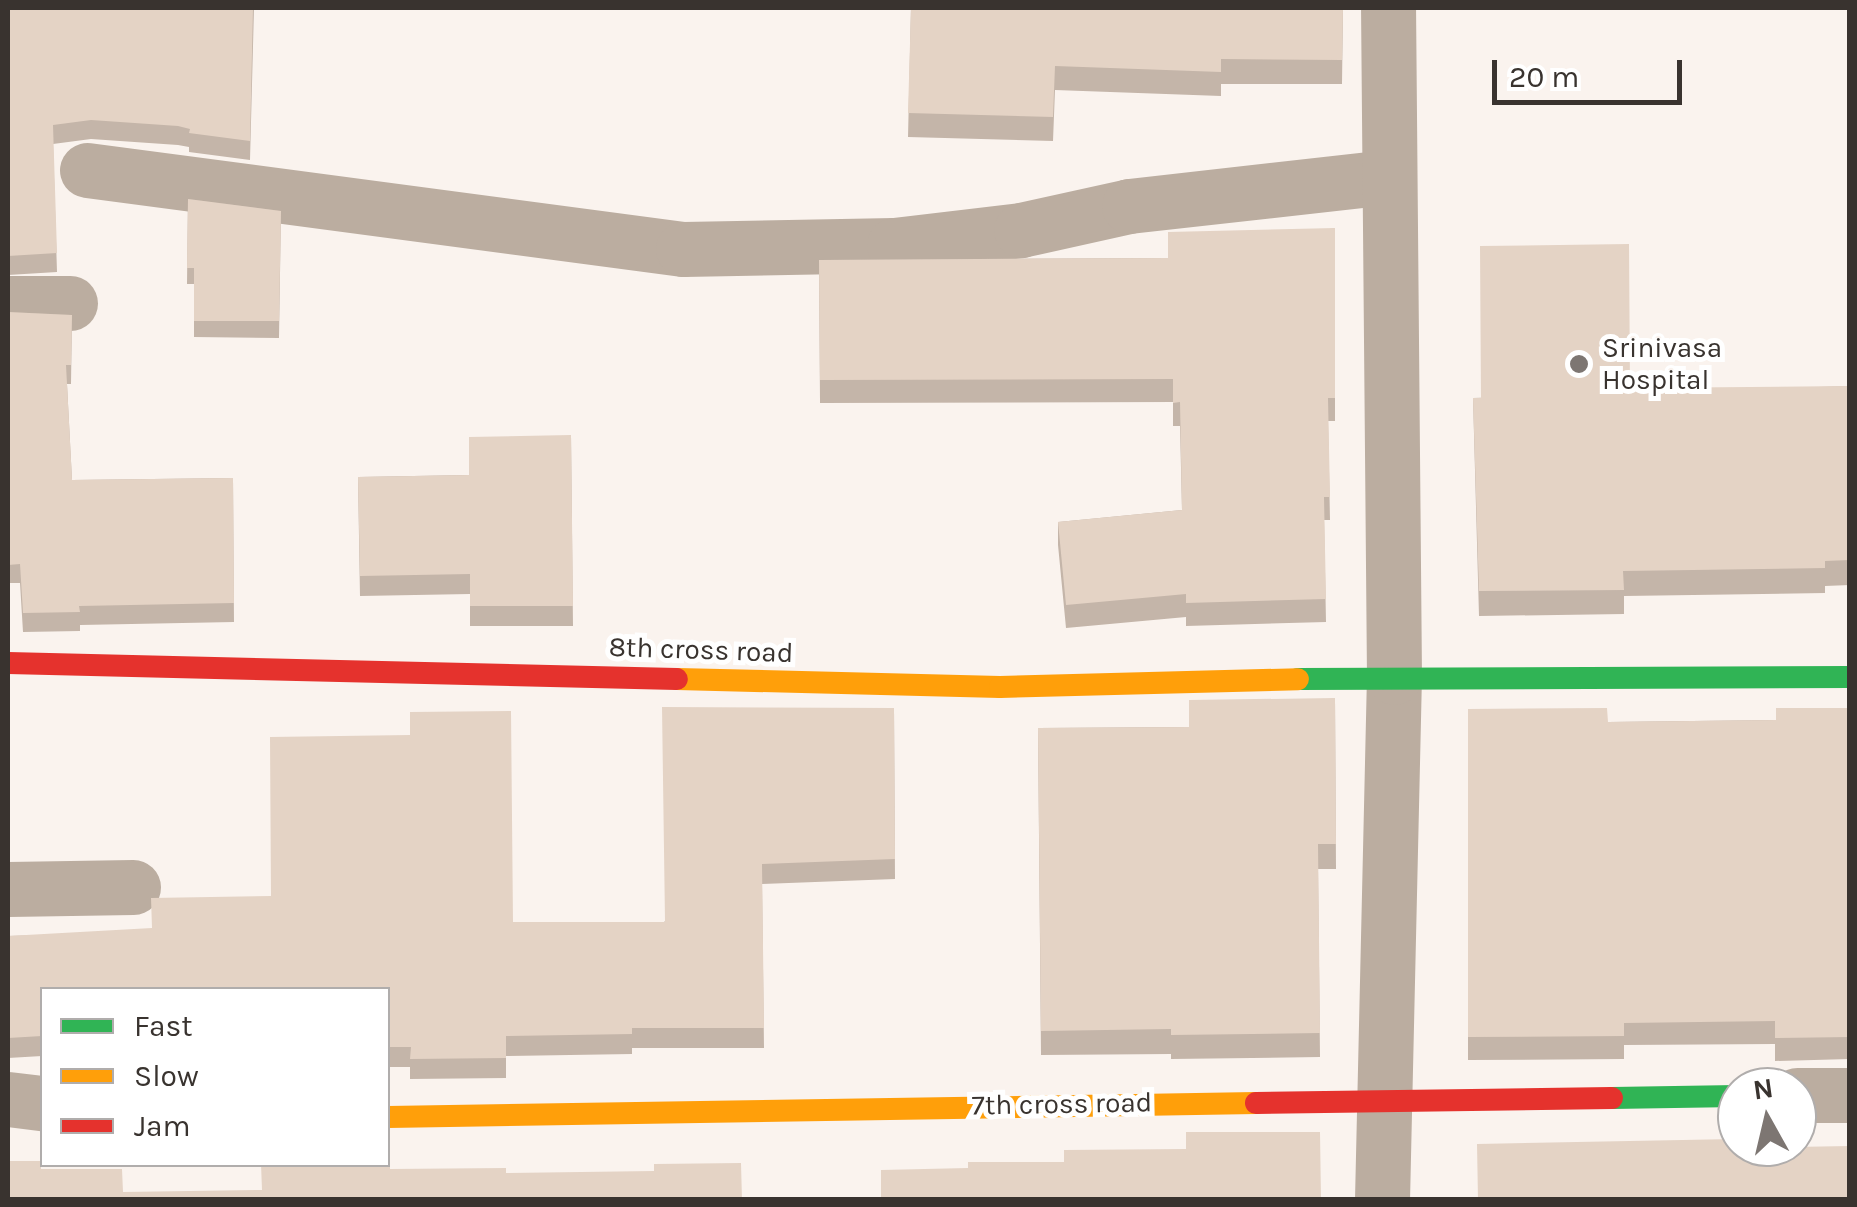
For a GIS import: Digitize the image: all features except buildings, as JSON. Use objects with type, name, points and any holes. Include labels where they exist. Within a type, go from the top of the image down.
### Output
[{"type":"street","points":[[1382,1200],[1394,678],[1386,177],[1388,8]]},
{"type":"street","points":[[87,170],[683,249],[894,245],[1021,230],[1129,206],[1386,177]]},
{"type":"street","points":[[8,303],[70,304]]},
{"type":"street","name":"8th cross road","points":[[8,663],[1000,687],[1394,678],[1850,678]]},
{"type":"street","points":[[8,889],[133,888]]},
{"type":"street","points":[[1817,1095],[1850,1095]]},
{"type":"street","name":"7th cross road","points":[[390,1118],[1384,1098],[1717,1096]]},
{"type":"street","points":[[8,1099],[40,1103]]},
{"type":"traffic: fast","points":[[1298,679],[1850,677]]},
{"type":"traffic: fast","points":[[1612,1098],[1717,1096]]},
{"type":"traffic: slow","points":[[677,679],[1000,687],[1298,679]]},
{"type":"traffic: slow","points":[[390,1117],[1256,1103]]},
{"type":"traffic: jam","points":[[8,663],[677,679]]},
{"type":"traffic: jam","points":[[1256,1103],[1612,1098]]},
{"type":"place","name":"Srinivasa Hospital","points":[[1579,364]]}]
